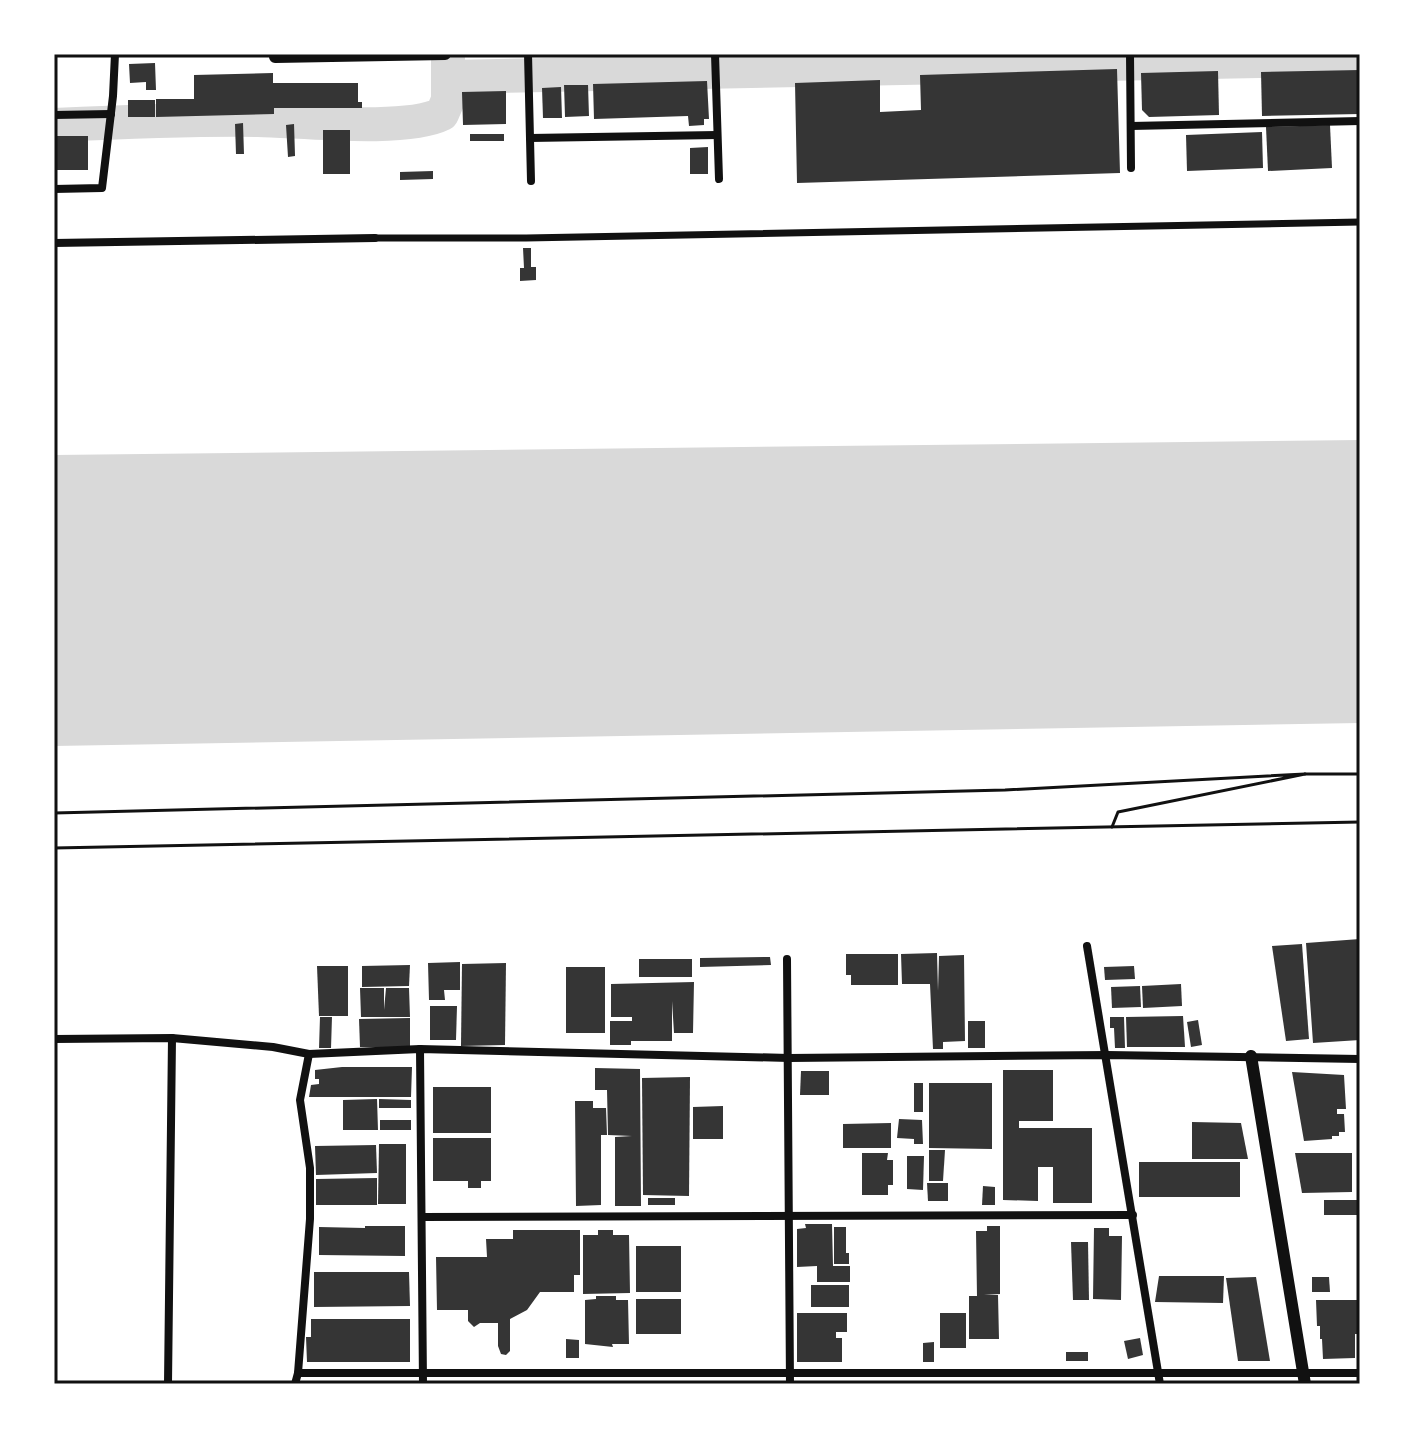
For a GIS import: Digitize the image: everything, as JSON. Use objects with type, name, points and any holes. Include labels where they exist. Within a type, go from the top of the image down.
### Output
[{"type":"street","points":[[54,189],[102,188],[115,54]]},
{"type":"street","points":[[275,57],[445,54]]},
{"type":"street","points":[[528,54],[531,181]]},
{"type":"street","points":[[715,54],[719,179]]},
{"type":"street","points":[[1130,54],[1131,168]]},
{"type":"street","points":[[54,115],[111,114]]},
{"type":"street","points":[[1131,125],[1360,121]]},
{"type":"street","points":[[530,138],[717,134]]},
{"type":"street","points":[[54,243],[541,238],[1360,222]]},
{"type":"street","points":[[1087,946],[1159,1379]]},
{"type":"street","points":[[787,959],[790,1379]]},
{"type":"street","points":[[168,1384],[172,1038]]},
{"type":"street","points":[[54,1039],[172,1038],[273,1047],[309,1054],[420,1049],[789,1058],[1107,1055],[1360,1059]]},
{"type":"street","points":[[420,1049],[423,1384]]},
{"type":"street","points":[[295,1384],[310,1219],[310,1168],[300,1100],[309,1054]]},
{"type":"street","points":[[1251,1056],[1304,1379]]},
{"type":"street","points":[[422,1217],[1133,1215]]},
{"type":"street","points":[[298,1373],[790,1379],[1304,1379],[1360,1373]]},
{"type":"path","points":[[54,813],[1005,790],[1305,774],[1360,774]]},
{"type":"path","points":[[1112,827],[1118,812],[1305,774]]},
{"type":"path","points":[[54,848],[1360,822]]},
{"type":"shaded area","points":[[1360,440],[1360,723],[54,746],[54,455]]},
{"type":"building","points":[[155,63],[156,90],[146,90],[146,82],[130,83],[129,64]]},
{"type":"building","points":[[1117,69],[1120,173],[797,183],[795,83],[880,80],[880,112],[921,110],[920,75]]},
{"type":"building","points":[[1360,70],[1360,114],[1262,116],[1261,72]]},
{"type":"building","points":[[1218,71],[1219,115],[1149,117],[1142,110],[1141,73]]},
{"type":"building","points":[[273,73],[273,83],[358,83],[358,102],[362,102],[362,108],[274,108],[274,114],[156,117],[156,99],[194,99],[194,75]]},
{"type":"building","points":[[707,81],[709,119],[704,119],[704,125],[689,126],[688,116],[594,119],[593,84]]},
{"type":"building","points":[[564,85],[588,85],[589,116],[565,117]]},
{"type":"building","points":[[561,87],[562,118],[543,118],[542,88]]},
{"type":"building","points":[[506,91],[506,124],[463,125],[462,92]]},
{"type":"building","points":[[128,100],[155,100],[155,117],[128,117]]},
{"type":"building","points":[[243,123],[244,154],[236,154],[235,124]]},
{"type":"building","points":[[294,124],[295,156],[288,157],[286,125]]},
{"type":"building","points":[[1330,125],[1332,168],[1268,171],[1266,127]]},
{"type":"building","points":[[323,130],[350,130],[350,174],[323,174]]},
{"type":"building","points":[[1262,132],[1263,168],[1187,171],[1186,135]]},
{"type":"building","points":[[470,134],[504,134],[504,141],[470,141]]},
{"type":"building","points":[[54,136],[88,136],[88,170],[54,170]]},
{"type":"building","points":[[708,147],[708,174],[690,174],[690,148]]},
{"type":"building","points":[[433,171],[433,179],[400,180],[400,172]]},
{"type":"building","points":[[523,248],[531,248],[531,267],[536,267],[536,280],[520,281],[520,268],[524,268]]},
{"type":"building","points":[[1360,939],[1360,991],[1357,991],[1360,1040],[1313,1043],[1306,943]]},
{"type":"building","points":[[1302,944],[1309,1039],[1286,1041],[1272,946]]},
{"type":"building","points":[[937,953],[938,991],[939,956],[964,955],[965,1041],[943,1042],[943,1049],[933,1049],[930,984],[902,984],[901,954]]},
{"type":"building","points":[[846,954],[898,954],[898,985],[851,985],[851,975],[846,975]]},
{"type":"building","points":[[770,957],[771,965],[700,967],[700,958]]},
{"type":"building","points":[[639,959],[692,959],[692,977],[639,977]]},
{"type":"building","points":[[460,962],[460,990],[444,990],[445,1000],[429,1000],[428,963]]},
{"type":"building","points":[[506,963],[505,1045],[461,1046],[462,964]]},
{"type":"building","points":[[410,965],[409,986],[362,987],[362,966]]},
{"type":"building","points":[[317,966],[348,966],[348,1016],[319,1016]]},
{"type":"building","points":[[1134,966],[1135,979],[1105,980],[1104,967]]},
{"type":"building","points":[[566,967],[605,967],[605,1033],[566,1033]]},
{"type":"building","points":[[694,982],[693,1033],[674,1033],[672,1001],[672,1041],[631,1041],[631,1045],[610,1045],[610,1021],[632,1021],[632,1017],[611,1017],[611,984]]},
{"type":"building","points":[[1181,984],[1182,1006],[1143,1008],[1142,986]]},
{"type":"building","points":[[1140,986],[1141,1007],[1112,1008],[1111,987]]},
{"type":"building","points":[[360,988],[384,988],[384,1010],[386,988],[409,988],[410,1017],[361,1017]]},
{"type":"building","points":[[430,1006],[457,1006],[456,1040],[430,1040]]},
{"type":"building","points":[[1183,1016],[1185,1047],[1127,1047],[1126,1017]]},
{"type":"building","points":[[320,1017],[332,1017],[331,1048],[319,1048]]},
{"type":"building","points":[[1110,1017],[1124,1017],[1125,1048],[1115,1048]]},
{"type":"building","points":[[410,1018],[410,1047],[360,1047],[359,1019]]},
{"type":"building","points":[[1198,1020],[1202,1045],[1191,1047],[1187,1022]]},
{"type":"building","points":[[968,1021],[985,1021],[985,1048],[968,1048]]},
{"type":"building","points":[[412,1067],[411,1097],[309,1097],[311,1085],[319,1084],[319,1079],[315,1079],[315,1070]]},
{"type":"building","points":[[595,1068],[640,1069],[641,1206],[615,1206],[615,1137],[632,1136],[608,1135],[607,1090],[595,1090]]},
{"type":"building","points":[[1003,1070],[1053,1070],[1053,1121],[1019,1121],[1019,1128],[1092,1128],[1092,1203],[1053,1203],[1053,1167],[1038,1167],[1038,1201],[1003,1200]]},
{"type":"building","points":[[801,1071],[829,1071],[829,1095],[800,1095]]},
{"type":"building","points":[[1292,1072],[1344,1075],[1346,1109],[1337,1109],[1337,1114],[1344,1114],[1345,1132],[1339,1132],[1339,1136],[1332,1136],[1332,1139],[1304,1141]]},
{"type":"building","points":[[690,1077],[689,1196],[643,1195],[642,1078]]},
{"type":"building","points":[[914,1083],[923,1083],[923,1112],[914,1112]]},
{"type":"building","points":[[929,1083],[992,1083],[992,1149],[929,1148]]},
{"type":"building","points":[[433,1087],[491,1087],[491,1133],[433,1133]]},
{"type":"building","points":[[377,1099],[378,1130],[343,1130],[343,1100]]},
{"type":"building","points":[[379,1099],[411,1100],[411,1108],[379,1108]]},
{"type":"building","points":[[575,1101],[593,1101],[593,1108],[606,1108],[607,1135],[601,1135],[601,1205],[576,1206]]},
{"type":"building","points":[[723,1106],[723,1139],[693,1139],[693,1107]]},
{"type":"building","points":[[899,1119],[922,1120],[923,1144],[914,1144],[914,1139],[897,1138]]},
{"type":"building","points":[[380,1120],[411,1120],[411,1130],[380,1130]]},
{"type":"building","points":[[1192,1122],[1241,1123],[1248,1159],[1192,1159]]},
{"type":"building","points":[[891,1123],[891,1148],[843,1148],[843,1124]]},
{"type":"building","points":[[433,1138],[491,1138],[491,1181],[481,1181],[481,1188],[468,1188],[468,1181],[433,1181]]},
{"type":"building","points":[[379,1144],[406,1144],[406,1204],[378,1204]]},
{"type":"building","points":[[376,1145],[377,1173],[316,1175],[315,1146]]},
{"type":"building","points":[[929,1150],[945,1150],[943,1181],[929,1181]]},
{"type":"building","points":[[862,1153],[888,1153],[887,1160],[893,1160],[893,1185],[888,1185],[888,1195],[862,1195]]},
{"type":"building","points":[[1295,1153],[1352,1153],[1352,1192],[1302,1193]]},
{"type":"building","points":[[907,1156],[924,1156],[923,1190],[907,1189]]},
{"type":"building","points":[[1139,1162],[1240,1162],[1240,1197],[1139,1197]]},
{"type":"building","points":[[377,1178],[377,1205],[316,1205],[316,1179]]},
{"type":"building","points":[[927,1183],[948,1183],[948,1201],[928,1201]]},
{"type":"building","points":[[983,1186],[995,1187],[995,1205],[982,1205]]},
{"type":"building","points":[[648,1198],[675,1198],[675,1205],[648,1205]]},
{"type":"building","points":[[1324,1200],[1360,1200],[1360,1215],[1324,1215]]},
{"type":"building","points":[[805,1224],[832,1224],[833,1266],[850,1266],[850,1282],[817,1282],[817,1266],[797,1267],[797,1229],[806,1228]]},
{"type":"building","points":[[405,1226],[405,1256],[319,1255],[319,1227]]},
{"type":"building","points":[[987,1226],[1000,1226],[1000,1294],[984,1295],[998,1295],[999,1339],[969,1339],[969,1296],[977,1296],[976,1231],[987,1231]]},
{"type":"building","points":[[834,1227],[846,1227],[849,1264],[834,1264]]},
{"type":"building","points":[[1094,1228],[1109,1228],[1109,1236],[1122,1236],[1121,1300],[1093,1299]]},
{"type":"building","points":[[513,1230],[580,1230],[580,1275],[574,1275],[574,1292],[540,1292],[527,1310],[510,1319],[510,1351],[506,1355],[501,1354],[498,1346],[498,1323],[480,1323],[474,1327],[468,1321],[468,1310],[437,1310],[436,1257],[487,1257],[486,1239],[513,1239]]},
{"type":"building","points":[[598,1230],[613,1230],[613,1235],[629,1235],[630,1293],[583,1294],[583,1235],[598,1235]]},
{"type":"building","points":[[1071,1242],[1088,1242],[1089,1300],[1073,1300]]},
{"type":"building","points":[[636,1246],[681,1246],[681,1292],[636,1292]]},
{"type":"building","points":[[314,1272],[409,1272],[410,1306],[314,1307]]},
{"type":"building","points":[[1159,1276],[1224,1276],[1223,1303],[1155,1302]]},
{"type":"building","points":[[1256,1277],[1270,1361],[1238,1361],[1226,1278]]},
{"type":"building","points":[[1312,1277],[1329,1277],[1330,1292],[1312,1292]]},
{"type":"building","points":[[811,1285],[849,1285],[849,1307],[811,1307]]},
{"type":"building","points":[[596,1296],[616,1296],[616,1300],[628,1300],[629,1344],[612,1344],[613,1347],[585,1344],[585,1300],[596,1299]]},
{"type":"building","points":[[636,1299],[681,1299],[681,1334],[636,1334]]},
{"type":"building","points":[[1316,1300],[1360,1300],[1360,1334],[1355,1334],[1355,1358],[1323,1359]]},
{"type":"building","points":[[797,1313],[847,1313],[847,1332],[836,1332],[836,1338],[842,1338],[842,1362],[797,1362]]},
{"type":"building","points":[[940,1313],[966,1313],[966,1348],[940,1348]]},
{"type":"building","points":[[311,1319],[410,1319],[410,1362],[307,1362],[306,1337],[311,1337]]},
{"type":"building","points":[[1140,1338],[1143,1355],[1128,1359],[1124,1341]]},
{"type":"building","points":[[566,1339],[579,1340],[579,1358],[566,1358]]},
{"type":"building","points":[[934,1342],[934,1362],[923,1362],[923,1343]]},
{"type":"building","points":[[1066,1352],[1088,1352],[1088,1361],[1066,1361]]},
{"type":"waterway","points":[[54,125],[232,120],[404,123],[442,114],[448,100],[448,57]]},
{"type":"waterway","points":[[448,77],[1360,59]]}]
